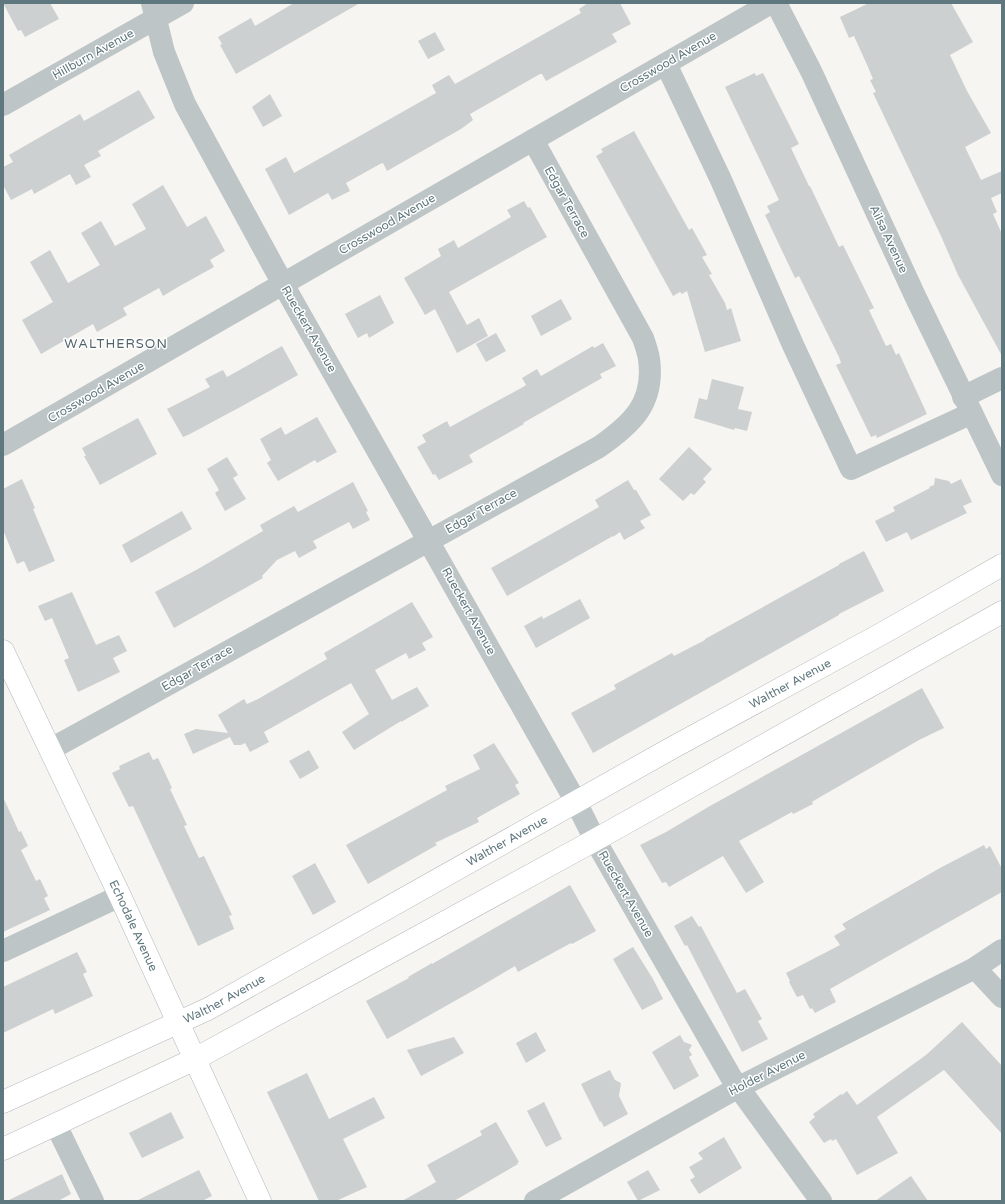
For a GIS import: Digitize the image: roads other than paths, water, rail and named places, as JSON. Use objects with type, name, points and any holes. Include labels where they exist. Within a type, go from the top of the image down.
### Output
[{"type":"main road","name":"Walther Avenue","points":[[3,1102],[208,1009],[670,749],[883,633],[1002,565]]},
{"type":"main road","points":[[3,1149],[195,1059],[595,840],[1002,612]]},
{"type":"main road","name":"Echodale Avenue","points":[[3,652],[51,749],[179,1023],[255,1198]]},
{"type":"street","name":"Hillburn Avenue","points":[[3,105],[154,11],[183,3]]},
{"type":"street","name":"Crosswood Avenue","points":[[3,445],[771,3]]},
{"type":"street","name":"Ailsa Avenue","points":[[776,3],[811,71],[967,405],[1002,474]]},
{"type":"street","name":"Rueckert Avenue","points":[[154,11],[164,52],[186,104],[283,284],[576,802],[595,840],[731,1077],[821,1201]]},
{"type":"street","points":[[666,64],[721,180],[793,345],[851,469],[967,405],[1002,378]]},
{"type":"street","name":"Edgar Terrace","points":[[51,749],[599,447],[620,433],[634,418],[645,401],[649,382],[649,358],[643,338],[533,140]]},
{"type":"street","points":[[3,951],[120,896]]},
{"type":"street","name":"Holder Avenue","points":[[535,1201],[739,1087],[975,968],[1002,950]]},
{"type":"street","points":[[975,968],[1002,998]]},
{"type":"street","points":[[56,1125],[93,1201]]},
{"type":"district","name":"WALTHERSON","points":[[116,343]]}]
